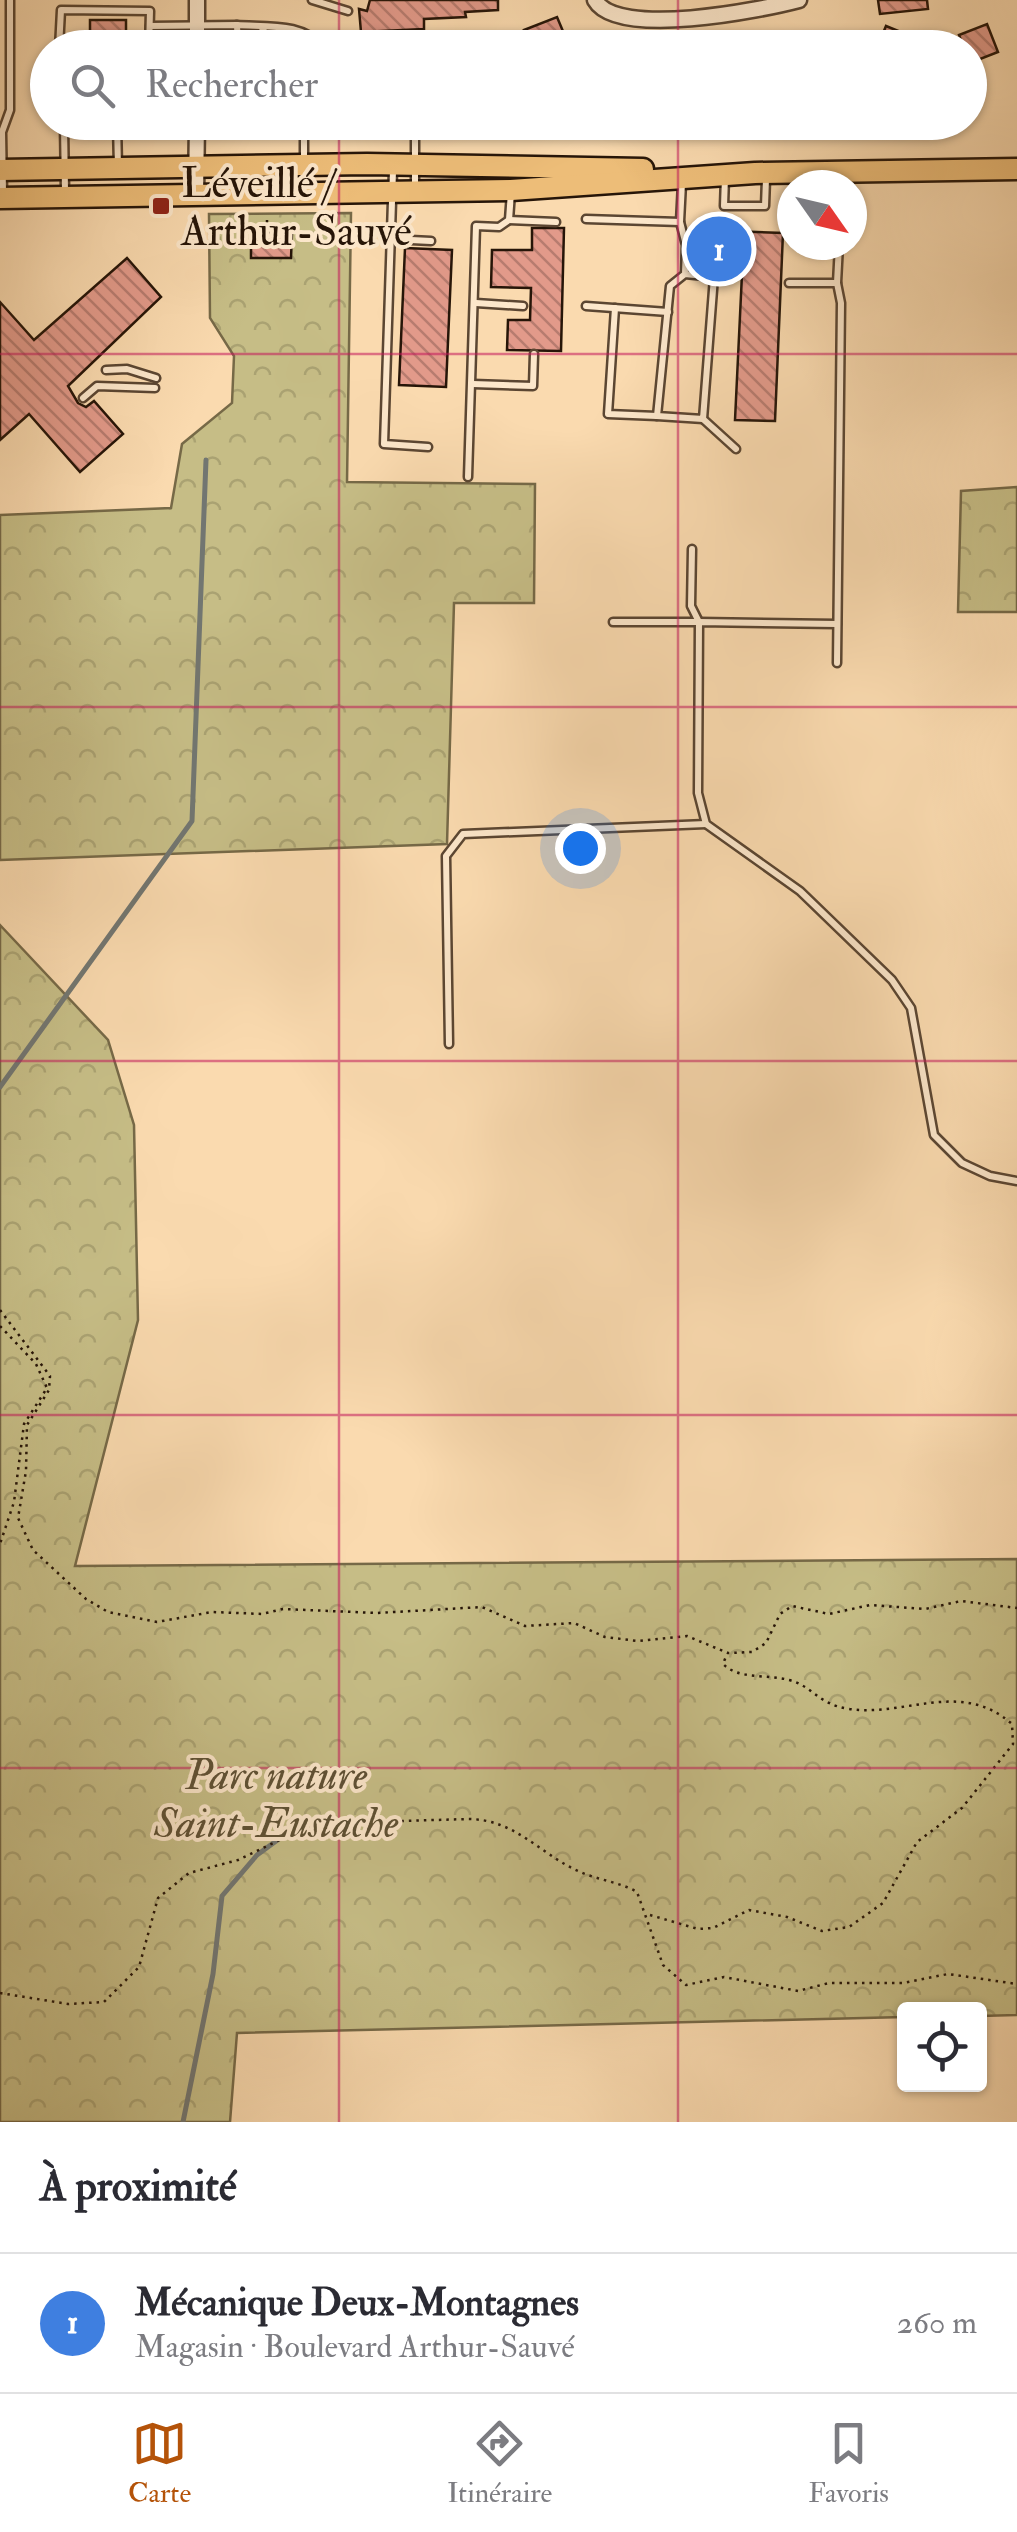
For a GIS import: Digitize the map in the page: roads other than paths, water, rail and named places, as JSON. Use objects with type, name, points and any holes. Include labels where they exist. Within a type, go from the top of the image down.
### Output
[{"type":"main road","points":[[1,170],[404,164],[777,175]]},
{"type":"main road","points":[[867,177],[1017,169]]},
{"type":"main road","points":[[1,198],[511,190],[682,174]]},
{"type":"street","points":[[197,0],[197,30]]},
{"type":"street","points":[[595,0],[619,18],[740,16],[799,0]]},
{"type":"street","points":[[196,140],[196,196]]},
{"type":"lane","points":[[1,198],[2,132],[10,110],[10,0]]},
{"type":"lane","points":[[312,0],[348,10]]},
{"type":"lane","points":[[60,30],[60,10],[150,11],[150,30]]},
{"type":"lane","points":[[237,25],[237,30]]},
{"type":"lane","points":[[150,26],[237,25],[290,30]]},
{"type":"lane","points":[[63,140],[65,197]]},
{"type":"lane","points":[[118,140],[118,168]]},
{"type":"lane","points":[[304,140],[304,165]]},
{"type":"lane","points":[[410,140],[392,192],[384,444],[428,447]]},
{"type":"lane","points":[[404,164],[415,192]]},
{"type":"lane","points":[[509,220],[513,166]]},
{"type":"lane","points":[[725,174],[724,206],[765,206],[760,173]]},
{"type":"lane","points":[[682,174],[680,222],[686,245],[685,274]]},
{"type":"lane","points":[[586,219],[680,222]]},
{"type":"lane","points":[[468,476],[476,226],[499,227],[509,220],[556,222]]},
{"type":"lane","points":[[391,239],[431,240]]},
{"type":"lane","points":[[837,663],[838,260]]},
{"type":"lane","points":[[658,416],[670,286],[685,274],[714,276],[704,418]]},
{"type":"lane","points":[[789,282],[837,283]]},
{"type":"lane","points":[[476,303],[523,306]]},
{"type":"lane","points":[[586,306],[668,312]]},
{"type":"lane","points":[[615,308],[608,414],[704,418],[736,448]]},
{"type":"lane","points":[[473,384],[532,386],[534,354]]},
{"type":"lane","points":[[106,370],[127,369],[156,378]]},
{"type":"lane","points":[[83,398],[97,386],[155,388]]},
{"type":"lane","points":[[692,549],[691,606],[700,622],[698,793],[706,824]]},
{"type":"lane","points":[[613,622],[838,624]]},
{"type":"lane","points":[[449,1044],[446,856],[453,842],[463,834],[706,824],[800,890],[892,980],[911,1008],[934,1135],[962,1164],[990,1176],[1017,1181]]},
{"type":"waterway","points":[[0,1087],[192,821],[206,460]]},
{"type":"waterway","points":[[183,2122],[213,1974],[222,1896],[257,1855],[287,1833]]},
{"type":"place","name":"Léveillé / Arthur-Sauvé","points":[[161,206]]},
{"type":"place","name":"Mécanique Deux-Montagnes","points":[[719,249]]},
{"type":"park label","name":"Parc nature Saint-Eustache","points":[[276,1798]]}]
